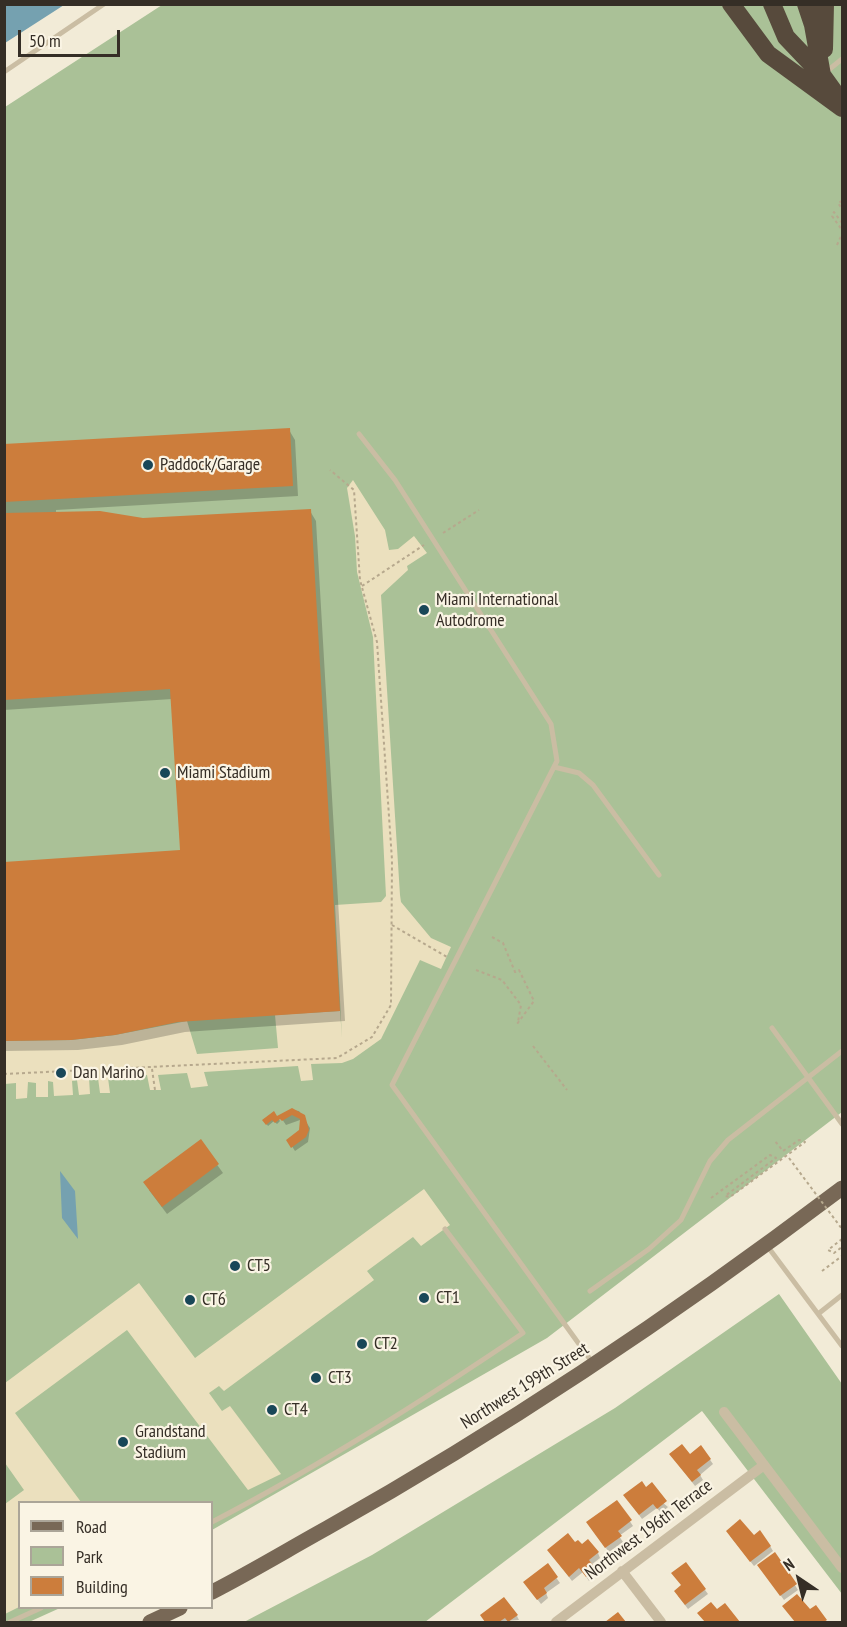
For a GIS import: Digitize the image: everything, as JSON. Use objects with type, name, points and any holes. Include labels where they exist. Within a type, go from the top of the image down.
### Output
[{"type":"highway","points":[[731,4],[768,54],[843,106]]},
{"type":"highway","points":[[772,4],[786,37],[822,75],[843,106]]},
{"type":"highway","points":[[806,4],[813,25],[822,75]]},
{"type":"highway","points":[[822,75],[825,4]]},
{"type":"main road","name":"Northwest 199th Street","points":[[213,1591],[416,1478],[595,1365],[767,1245],[843,1188]]},
{"type":"main road","points":[[150,1623],[178,1609]]},
{"type":"street","points":[[724,1412],[843,1568]]},
{"type":"street","name":"Northwest 196th Terrace","points":[[556,1623],[764,1465]]},
{"type":"street","points":[[622,1571],[661,1623]]},
{"type":"lane","points":[[4,72],[104,4]]},
{"type":"lane","points":[[822,75],[843,59]]},
{"type":"lane","points":[[359,434],[395,480],[551,724],[557,762],[392,1085],[595,1365]]},
{"type":"lane","points":[[554,767],[579,773],[593,785],[659,875]]},
{"type":"lane","points":[[772,1028],[843,1124]]},
{"type":"lane","points":[[590,1291],[667,1235],[685,1217],[710,1161],[719,1149],[746,1124],[843,1051]]},
{"type":"lane","points":[[213,1521],[282,1486],[440,1389],[523,1333],[445,1229]]},
{"type":"lane","points":[[767,1245],[843,1346]]},
{"type":"lane","points":[[818,1314],[843,1295]]},
{"type":"lane","points":[[10,1623],[39,1609]]},
{"type":"path","points":[[842,201],[838,204],[843,209]]},
{"type":"path","points":[[843,223],[834,212],[832,216],[843,230]]},
{"type":"path","points":[[843,234],[837,245],[843,242]]},
{"type":"path","points":[[4,1074],[338,1058],[372,1037],[391,1005],[392,860],[376,634],[362,586],[354,490],[330,470]]},
{"type":"path","points":[[443,533],[478,510]]},
{"type":"path","points":[[362,586],[424,545]]},
{"type":"path","points":[[392,924],[447,957]]},
{"type":"path","points":[[476,970],[502,980],[520,1005],[517,1024],[534,1001],[519,970],[516,972],[503,943],[492,937]]},
{"type":"path","points":[[534,1046],[567,1090]]},
{"type":"path","points":[[152,1068],[155,1090]]},
{"type":"path","points":[[711,1198],[770,1155],[776,1158],[725,1196],[730,1197],[806,1143],[804,1140],[799,1140],[783,1151],[775,1141]]},
{"type":"path","points":[[788,1157],[843,1229]]},
{"type":"path","points":[[843,1239],[828,1250],[834,1253],[843,1247]]},
{"type":"path","points":[[822,1271],[843,1256]]},
{"type":"green space","name":"Miami International Autodrome","points":[[162,5],[842,5],[842,1112],[547,1338],[213,1529],[213,1501],[18,1501],[18,1609],[58,1609],[29,1622],[5,1622],[5,107]]},
{"type":"green space","points":[[779,1294],[842,1384],[842,1594],[702,1411],[425,1622],[244,1622],[372,1555],[615,1408]]},
{"type":"shaded area","points":[[353,480],[385,530],[389,550],[398,549],[414,536],[427,553],[407,566],[408,570],[381,595],[401,902],[431,938],[451,947],[441,969],[420,960],[381,1039],[353,1059],[342,1063],[311,1064],[313,1080],[301,1081],[298,1066],[204,1072],[208,1086],[191,1088],[187,1073],[158,1075],[161,1090],[150,1090],[147,1075],[108,1078],[110,1093],[100,1093],[98,1078],[89,1078],[90,1094],[79,1095],[77,1080],[72,1081],[73,1095],[54,1096],[53,1082],[48,1081],[48,1097],[36,1097],[36,1083],[28,1082],[27,1098],[16,1099],[16,1083],[5,1084],[4,1041],[71,1040],[115,1035],[187,1021],[197,1054],[278,1048],[275,1015],[340,1011],[342,1038],[335,905],[381,902],[386,896],[373,637],[357,572],[355,536],[347,488]]},
{"type":"shaded area","points":[[424,1189],[450,1225],[421,1246],[413,1237],[367,1271],[374,1280],[224,1391],[219,1386],[209,1393],[222,1411],[230,1406],[281,1474],[248,1490],[127,1330],[15,1413],[80,1501],[18,1501],[18,1608],[5,1614],[5,1504],[24,1490],[5,1463],[5,1383],[139,1283],[195,1358]]},
{"type":"water","points":[[5,4],[64,4],[64,5],[5,43]]},
{"type":"water","points":[[60,1171],[75,1191],[78,1239],[62,1218]]},
{"type":"building","name":"Paddock/Garage","points":[[290,428],[293,486],[4,502],[4,444]]},
{"type":"building","name":"Miami Stadium","points":[[311,509],[340,1011],[178,1022],[115,1035],[71,1040],[4,1041],[4,862],[180,850],[170,689],[4,700],[4,513],[100,511],[143,518]]},
{"type":"building","points":[[292,1108],[305,1115],[309,1130],[306,1137],[291,1148],[286,1140],[299,1130],[300,1119],[292,1115],[275,1123],[272,1120],[266,1125],[262,1120],[274,1111],[277,1116]]},
{"type":"building","points":[[201,1139],[219,1164],[162,1207],[143,1182]]},
{"type":"building","points":[[682,1444],[690,1454],[701,1445],[711,1459],[697,1470],[701,1475],[692,1482],[669,1454]]},
{"type":"building","points":[[642,1481],[646,1487],[652,1482],[667,1501],[657,1509],[653,1504],[639,1515],[623,1495]]},
{"type":"building","points":[[617,1500],[632,1520],[618,1531],[622,1536],[605,1548],[586,1522]]},
{"type":"building","points":[[740,1519],[754,1535],[760,1530],[771,1546],[750,1562],[726,1531]]},
{"type":"building","points":[[568,1533],[575,1542],[578,1540],[582,1544],[588,1539],[599,1552],[589,1560],[596,1569],[586,1577],[579,1568],[569,1577],[547,1550]]},
{"type":"building","points":[[775,1552],[797,1584],[780,1596],[757,1565]]},
{"type":"building","points":[[686,1562],[706,1589],[685,1605],[674,1591],[681,1585],[671,1573]]},
{"type":"building","points":[[548,1563],[558,1577],[544,1588],[547,1593],[537,1600],[523,1582]]},
{"type":"building","points":[[797,1594],[810,1609],[816,1605],[827,1620],[824,1622],[795,1622],[782,1606]]},
{"type":"building","points":[[504,1597],[518,1615],[508,1622],[505,1618],[499,1622],[485,1622],[480,1615]]},
{"type":"building","points":[[711,1602],[717,1609],[725,1603],[740,1622],[705,1622],[697,1613]]},
{"type":"building","points":[[618,1612],[626,1622],[605,1622]]},
{"type":"place","name":"Paddock/Garage","points":[[148,465]]},
{"type":"place","name":"Miami International Autodrome","points":[[424,610]]},
{"type":"place","name":"Miami Stadium","points":[[165,773]]},
{"type":"place","name":"Dan Marino","points":[[61,1073]]},
{"type":"place","name":"CT5","points":[[235,1266]]},
{"type":"place","name":"CT1","points":[[424,1298]]},
{"type":"place","name":"CT6","points":[[190,1300]]},
{"type":"place","name":"CT2","points":[[362,1344]]},
{"type":"place","name":"CT3","points":[[316,1378]]},
{"type":"place","name":"CT4","points":[[272,1410]]},
{"type":"place","name":"Grandstand Stadium","points":[[123,1442]]}]
